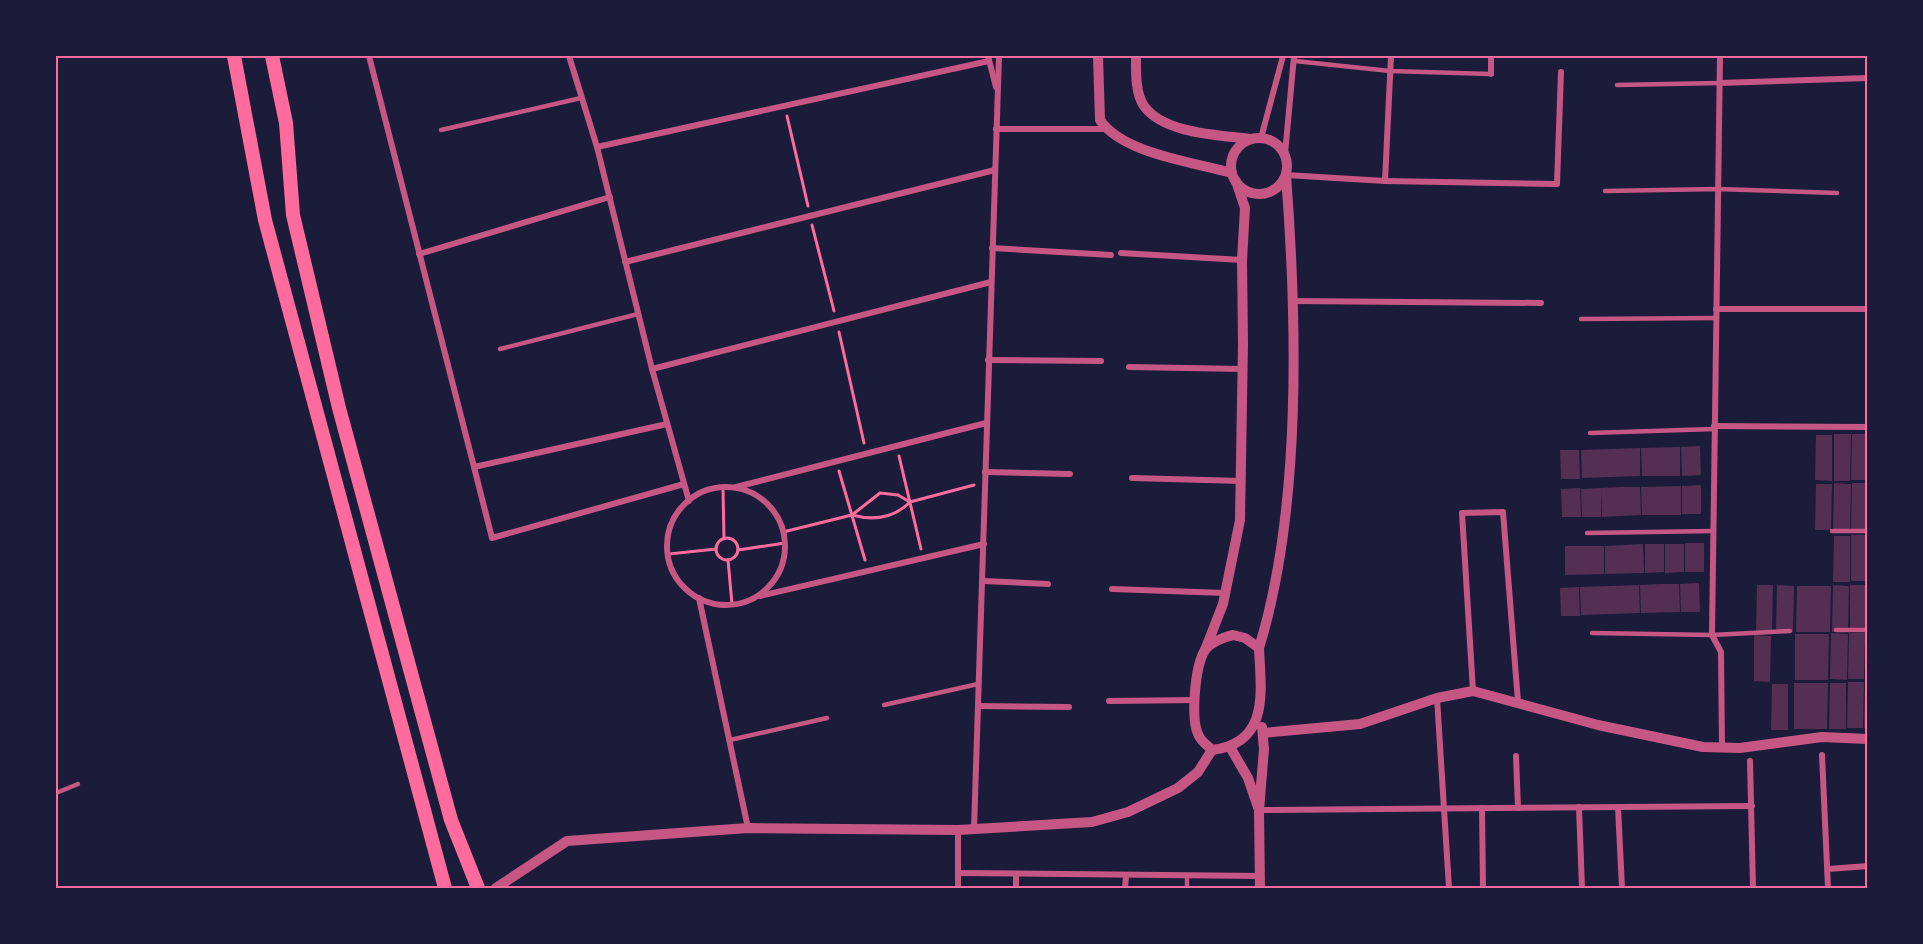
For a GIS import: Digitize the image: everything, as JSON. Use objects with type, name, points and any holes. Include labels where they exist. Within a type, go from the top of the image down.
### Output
[{"type":"main road","points":[[234,56],[265,220],[444,888]]},
{"type":"main road","points":[[272,56],[285,123],[293,215],[339,408],[451,820],[478,888]]},
{"type":"street","points":[[369,56],[492,538],[684,484]]},
{"type":"street","points":[[569,56],[597,147],[652,369],[689,501]]},
{"type":"street","points":[[974,829],[999,56]]},
{"type":"street","points":[[1098,56],[1100,120],[1106,129],[1124,141],[1155,154],[1234,177],[1247,191],[1262,194],[1277,188],[1286,175]]},
{"type":"street","points":[[1136,56],[1137,84],[1144,106],[1162,122],[1194,132],[1275,143],[1285,154]]},
{"type":"street","points":[[1212,750],[1199,737],[1194,721],[1195,685],[1226,593],[1240,520],[1243,369],[1242,260],[1245,208],[1234,177],[1233,156],[1237,149],[1256,139],[1283,56]]},
{"type":"street","points":[[1384,181],[1391,56]]},
{"type":"street","points":[[1491,56],[1491,74]]},
{"type":"street","points":[[1719,56],[1712,635],[1721,652],[1722,748]]},
{"type":"street","points":[[597,147],[785,107],[989,58],[998,94]]},
{"type":"street","points":[[1260,888],[1260,810],[1264,749],[1259,710],[1259,648],[1270,608],[1290,459],[1292,301],[1285,154],[1295,58]]},
{"type":"street","points":[[1286,175],[1384,181],[1557,184],[1562,72]]},
{"type":"street","points":[[1719,83],[1868,78]]},
{"type":"street","points":[[996,129],[1106,129]]},
{"type":"street","points":[[625,262],[995,170]]},
{"type":"street","points":[[419,254],[610,197]]},
{"type":"street","points":[[992,248],[1111,255]]},
{"type":"street","points":[[1121,253],[1242,260]]},
{"type":"street","points":[[652,369],[991,282]]},
{"type":"street","points":[[1292,301],[1541,303]]},
{"type":"street","points":[[1716,309],[1868,309]]},
{"type":"street","points":[[988,360],[1101,361]]},
{"type":"street","points":[[1129,367],[1243,369]]},
{"type":"street","points":[[984,544],[724,605],[699,598],[689,592],[677,578],[667,543],[671,525],[681,508],[696,495],[986,423]]},
{"type":"street","points":[[474,467],[667,424]]},
{"type":"street","points":[[1714,428],[1868,427]]},
{"type":"street","points":[[985,472],[1070,474]]},
{"type":"street","points":[[1132,478],[1241,481]]},
{"type":"street","points":[[735,487],[755,494],[771,506],[783,531],[785,543],[783,564],[773,582],[753,597]]},
{"type":"street","points":[[1473,691],[1462,513],[1503,512],[1518,702]]},
{"type":"street","points":[[983,581],[1048,584]]},
{"type":"street","points":[[1112,589],[1226,593]]},
{"type":"street","points":[[699,598],[748,828]]},
{"type":"street","points":[[1205,650],[1223,637],[1233,635],[1245,638],[1259,648]]},
{"type":"street","points":[[1263,733],[1360,724],[1437,698],[1473,691],[1654,738],[1702,747],[1740,748],[1822,736],[1868,739]]},
{"type":"street","points":[[1437,698],[1446,808],[1449,888]]},
{"type":"street","points":[[1109,702],[1195,700]]},
{"type":"street","points":[[978,706],[1070,707]]},
{"type":"street","points":[[496,888],[567,841],[748,828],[958,830],[1092,822],[1128,812],[1178,788],[1198,772],[1212,750],[1230,747],[1246,736],[1255,724],[1259,710]]},
{"type":"street","points":[[1230,747],[1248,778],[1260,810]]},
{"type":"street","points":[[1822,755],[1828,888]]},
{"type":"street","points":[[1516,756],[1518,808]]},
{"type":"street","points":[[1750,761],[1753,888]]},
{"type":"street","points":[[1260,810],[1752,806]]},
{"type":"street","points":[[1579,807],[1582,888]]},
{"type":"street","points":[[1618,807],[1622,888]]},
{"type":"street","points":[[1482,808],[1483,888]]},
{"type":"street","points":[[958,830],[958,888]]},
{"type":"street","points":[[1828,869],[1868,866]]},
{"type":"street","points":[[958,873],[1260,876]]},
{"type":"street","points":[[1016,874],[1016,888]]},
{"type":"street","points":[[1125,888],[1126,876]]},
{"type":"lane","points":[[1295,58],[1390,71],[1491,74]]},
{"type":"lane","points":[[1617,85],[1719,83]]},
{"type":"lane","points":[[441,130],[581,98]]},
{"type":"lane","points":[[1605,191],[1717,189],[1837,194]]},
{"type":"lane","points":[[500,349],[638,314]]},
{"type":"lane","points":[[1581,319],[1716,318]]},
{"type":"lane","points":[[1590,433],[1714,428]]},
{"type":"lane","points":[[1587,533],[1713,531]]},
{"type":"lane","points":[[1832,531],[1868,531]]},
{"type":"lane","points":[[1836,630],[1868,630]]},
{"type":"lane","points":[[1592,633],[1712,635],[1790,631]]},
{"type":"lane","points":[[884,705],[978,684]]},
{"type":"lane","points":[[730,740],[828,718]]},
{"type":"lane","points":[[56,793],[78,784]]},
{"type":"lane","points":[[1187,876],[1187,888]]},
{"type":"path","points":[[785,107],[867,453]]},
{"type":"path","points":[[899,455],[921,548]]},
{"type":"path","points":[[839,471],[865,563]]},
{"type":"path","points":[[783,531],[852,515],[881,518],[896,513],[910,501],[974,485]]},
{"type":"path","points":[[723,488],[724,539]]},
{"type":"path","points":[[852,515],[869,499],[880,493],[898,495],[910,501]]},
{"type":"path","points":[[724,539],[735,541],[738,550],[735,557],[728,560],[719,556],[716,549],[719,542],[724,539]]},
{"type":"path","points":[[738,550],[785,543]]},
{"type":"path","points":[[669,554],[716,549]]},
{"type":"path","points":[[728,560],[732,604]]},
{"type":"building","points":[[1834,434],[1851,434],[1850,481],[1834,481]]},
{"type":"building","points":[[1852,434],[1868,434],[1868,480],[1851,480]]},
{"type":"building","points":[[1816,435],[1832,435],[1832,481],[1815,480]]},
{"type":"building","points":[[1700,446],[1701,475],[1682,476],[1681,447]]},
{"type":"building","points":[[1680,447],[1680,476],[1642,476],[1641,448]]},
{"type":"building","points":[[1640,448],[1640,476],[1582,478],[1581,450]]},
{"type":"building","points":[[1560,450],[1579,450],[1580,479],[1561,479]]},
{"type":"building","points":[[1834,483],[1851,484],[1850,530],[1833,529]]},
{"type":"building","points":[[1852,483],[1868,483],[1867,529],[1851,529]]},
{"type":"building","points":[[1816,484],[1832,484],[1831,530],[1815,530]]},
{"type":"building","points":[[1701,485],[1701,514],[1682,514],[1682,486]]},
{"type":"building","points":[[1681,486],[1681,515],[1642,515],[1641,487]]},
{"type":"building","points":[[1640,487],[1641,515],[1602,517],[1601,488]]},
{"type":"building","points":[[1580,488],[1581,517],[1562,517],[1561,489]]},
{"type":"building","points":[[1601,488],[1601,517],[1582,517],[1581,489]]},
{"type":"building","points":[[1851,535],[1868,535],[1867,581],[1851,581]]},
{"type":"building","points":[[1834,536],[1850,536],[1850,582],[1833,582]]},
{"type":"building","points":[[1685,543],[1704,543],[1704,572],[1685,572]]},
{"type":"building","points":[[1643,544],[1644,573],[1605,574],[1605,546]]},
{"type":"building","points":[[1645,544],[1664,544],[1664,572],[1645,573]]},
{"type":"building","points":[[1665,544],[1684,544],[1684,572],[1665,573]]},
{"type":"building","points":[[1565,546],[1604,546],[1604,574],[1565,575]]},
{"type":"building","points":[[1699,583],[1700,612],[1681,612],[1680,584]]},
{"type":"building","points":[[1679,584],[1680,612],[1641,613],[1640,585]]},
{"type":"building","points":[[1639,585],[1640,613],[1581,615],[1580,587]]},
{"type":"building","points":[[1757,585],[1773,585],[1772,631],[1756,631]]},
{"type":"building","points":[[1777,585],[1794,586],[1793,632],[1776,632]]},
{"type":"building","points":[[1833,585],[1849,586],[1848,632],[1832,632]]},
{"type":"building","points":[[1850,585],[1867,585],[1866,631],[1850,631]]},
{"type":"building","points":[[1797,586],[1831,586],[1830,632],[1796,632]]},
{"type":"building","points":[[1579,587],[1580,616],[1561,616],[1560,588]]},
{"type":"building","points":[[1831,633],[1848,634],[1847,680],[1830,679]]},
{"type":"building","points":[[1849,633],[1865,633],[1864,679],[1848,679]]},
{"type":"building","points":[[1795,634],[1829,634],[1828,680],[1795,680]]},
{"type":"building","points":[[1754,635],[1771,636],[1770,682],[1754,681]]},
{"type":"building","points":[[1848,682],[1864,682],[1863,728],[1847,728]]},
{"type":"building","points":[[1865,682],[1868,682],[1868,728],[1864,728]]},
{"type":"building","points":[[1794,683],[1828,683],[1827,729],[1794,729]]},
{"type":"building","points":[[1830,683],[1846,683],[1846,729],[1829,729]]},
{"type":"building","points":[[1772,684],[1788,684],[1788,730],[1771,730]]}]
